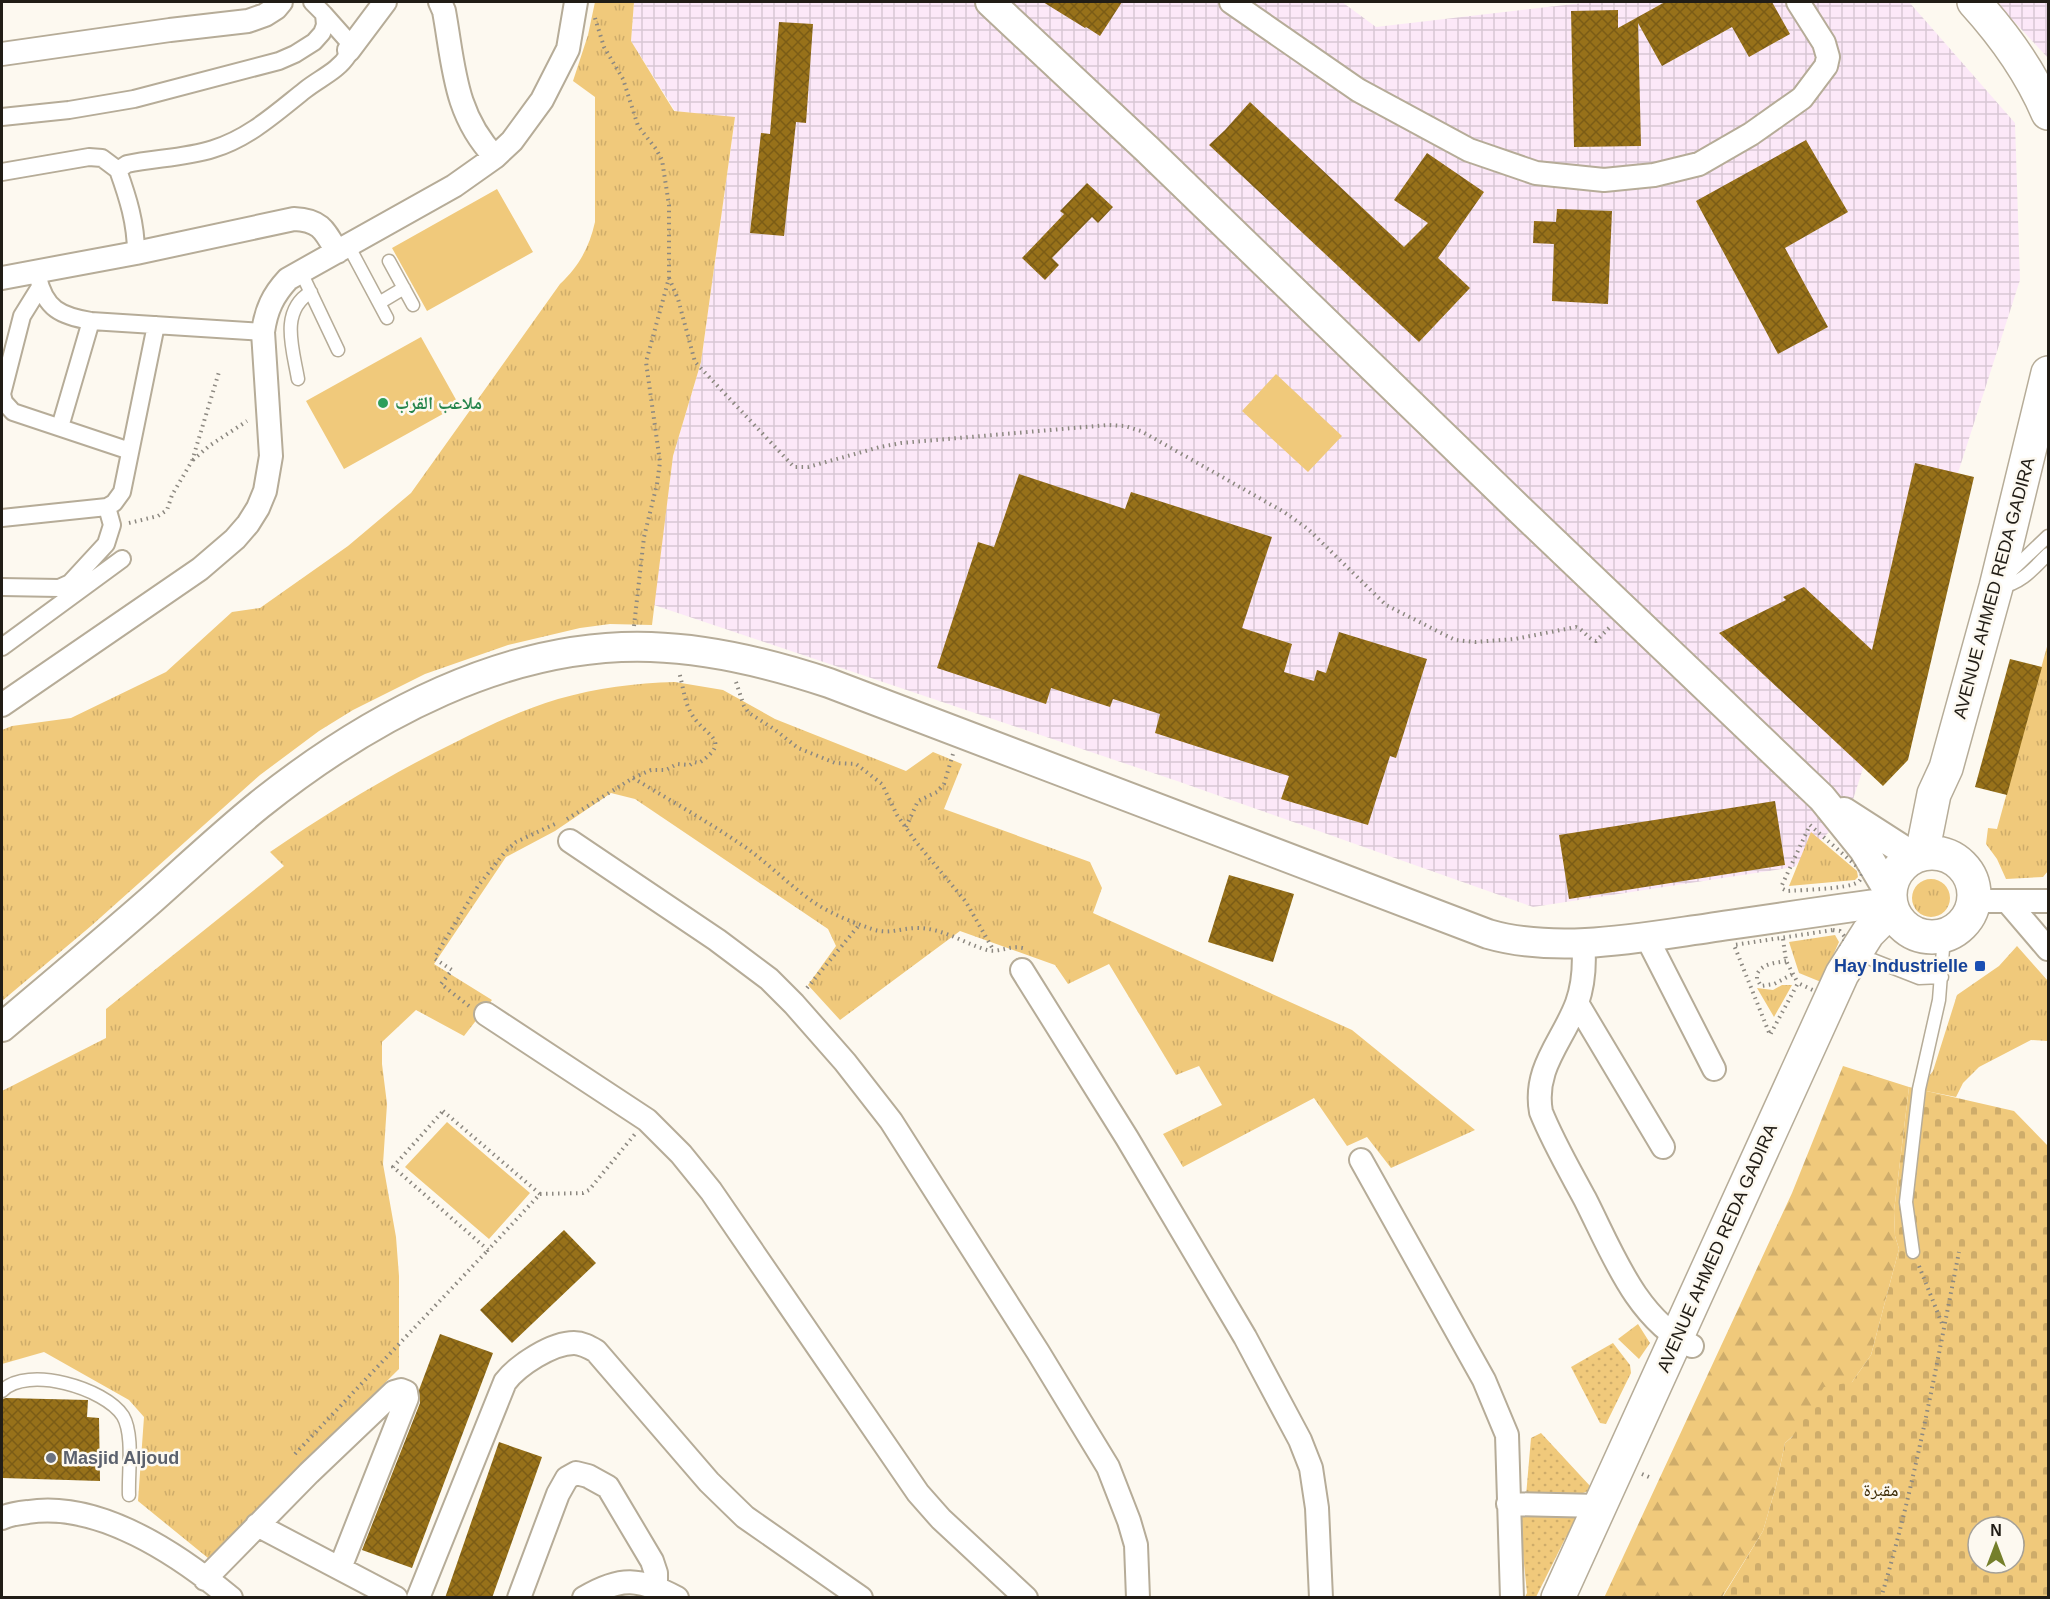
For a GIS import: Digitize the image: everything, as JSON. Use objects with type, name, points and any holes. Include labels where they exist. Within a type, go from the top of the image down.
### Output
[{"type":"main road","points":[[1974,2],[2022,63],[2049,113]]},
{"type":"main road","name":"AVENUE AHMED REDA GADIRA","points":[[1928,856],[1944,826],[1946,768],[1996,587],[2049,373]]},
{"type":"main road","points":[[1928,856],[1956,860],[1969,874],[1974,901],[1967,919],[1953,932],[1934,937],[1917,935],[1893,907],[1891,883],[1900,867],[1928,856]]},
{"type":"main road","name":"AVENUE AHMED REDA GADIRA","points":[[1558,1598],[1600,1506],[1685,1342],[1859,981],[1873,960],[1893,907]]},
{"type":"main road","name":"AVENUE AHMED REDA GADIRA","points":[[1580,1598],[1685,1342],[1842,974],[1868,933],[1893,907]]},
{"type":"street","points":[[2,54],[248,21],[265,15],[282,2]]},
{"type":"street","points":[[312,2],[348,41],[349,50]]},
{"type":"street","points":[[118,170],[127,164],[213,149],[253,131],[308,87],[335,69],[344,60],[385,2]]},
{"type":"street","points":[[440,2],[444,11],[461,102],[470,125],[495,157]]},
{"type":"street","points":[[2,1027],[260,805],[296,777],[373,728],[438,694],[508,667],[545,657],[582,651],[632,647],[673,649],[728,656],[819,679],[1488,934],[1529,943],[1583,942],[1646,936],[1893,907],[1864,850],[1822,798],[1625,611],[1147,148],[990,2]]},
{"type":"street","points":[[1231,2],[1358,90],[1468,150],[1536,172],[1604,180],[1654,175],[1699,164],[1751,134],[1802,98],[1826,66],[1828,57],[1824,43],[1798,2]]},
{"type":"street","points":[[2,705],[200,569],[235,539],[248,524],[265,490],[271,456],[263,332],[265,318],[274,295],[288,279],[306,282],[342,249],[454,186],[495,157],[512,141],[556,75],[584,6]]},
{"type":"street","points":[[2,117],[69,110],[134,99],[279,61],[314,42],[322,33],[325,25],[324,14]]},
{"type":"street","points":[[2,172],[89,157],[102,158],[118,170],[132,214],[136,253]]},
{"type":"street","points":[[2,278],[39,278],[136,253],[294,219],[312,222],[323,228],[342,249]]},
{"type":"street","points":[[39,278],[49,303],[58,312],[69,317],[91,321],[263,332]]},
{"type":"street","points":[[39,278],[22,316],[4,378],[2,394],[4,402],[13,412],[130,451]]},
{"type":"street","points":[[60,428],[91,321]]},
{"type":"street","points":[[2,518],[107,507],[114,503],[122,492],[156,325]]},
{"type":"street","points":[[64,593],[106,544],[112,525],[107,507]]},
{"type":"street","points":[[2,647],[64,593],[122,559]]},
{"type":"street","points":[[2,587],[64,593]]},
{"type":"street","points":[[1822,798],[1928,856]]},
{"type":"street","points":[[570,841],[717,940],[769,979],[845,1062],[891,1121],[1108,1467],[1136,1545],[1138,1598]]},
{"type":"street","points":[[1974,901],[2047,900]]},
{"type":"street","points":[[2007,901],[2049,950]]},
{"type":"street","points":[[1646,936],[1714,1070]]},
{"type":"street","points":[[1583,942],[1584,971],[1577,1003],[1541,1076],[1539,1099],[1541,1112],[1628,1283],[1651,1315],[1685,1342]]},
{"type":"street","points":[[1022,969],[1133,1148],[1245,1337],[1300,1440],[1311,1468],[1317,1508],[1321,1598]]},
{"type":"street","points":[[1577,1003],[1663,1147]]},
{"type":"street","points":[[486,1014],[646,1120],[681,1154],[711,1191],[918,1493],[940,1519],[1026,1598]]},
{"type":"street","points":[[1361,1160],[1484,1380],[1507,1435],[1512,1598]]},
{"type":"street","points":[[418,1598],[505,1382],[524,1364],[559,1345],[572,1343],[584,1344],[596,1350],[709,1482],[745,1517],[861,1598]]},
{"type":"street","points":[[205,1579],[309,1473],[394,1392],[401,1390],[406,1392],[407,1398],[340,1568]]},
{"type":"street","points":[[519,1598],[558,1494],[567,1478],[576,1473],[588,1476],[608,1487],[652,1561],[656,1573],[656,1587]]},
{"type":"street","points":[[1508,1504],[1600,1506]]},
{"type":"street","points":[[2,1518],[48,1509],[76,1512],[103,1521],[149,1542],[190,1566],[227,1596]]},
{"type":"street","points":[[257,1525],[396,1598]]},
{"type":"street","points":[[584,1598],[604,1586],[619,1582],[635,1582],[656,1587],[677,1598]]},
{"type":"lane","points":[[342,249],[387,318]]},
{"type":"lane","points":[[389,261],[413,305]]},
{"type":"lane","points":[[306,282],[338,350]]},
{"type":"lane","points":[[298,379],[290,327],[294,308],[302,297],[306,282]]},
{"type":"lane","points":[[379,303],[404,288]]},
{"type":"lane","points":[[1996,587],[2049,536]]},
{"type":"lane","points":[[1996,587],[2016,582],[2049,554]]},
{"type":"lane","points":[[1913,1252],[1906,1202],[1919,1089],[1939,1000],[1944,936]]},
{"type":"lane","points":[[1873,960],[1919,978],[1941,977]]},
{"type":"lane","points":[[2,1392],[14,1382],[31,1379],[53,1381],[84,1389],[110,1403],[123,1416],[128,1427],[129,1495]]},
{"type":"path","points":[[584,6],[596,20],[604,48],[623,79],[638,126],[662,160],[669,206],[669,278],[646,362],[660,462],[644,537],[632,647]]},
{"type":"path","points":[[669,278],[678,299],[695,362],[794,467],[807,468],[901,443],[1108,425],[1125,426],[1141,431],[1284,512],[1308,529],[1386,605],[1455,640],[1475,642],[1515,639],[1576,627],[1596,641],[1625,611]]},
{"type":"path","points":[[112,525],[139,522],[158,516],[167,510],[172,495],[192,461],[219,372]]},
{"type":"path","points":[[192,461],[209,446],[252,418]]},
{"type":"path","points":[[486,1014],[477,1012],[441,984],[452,970],[435,959],[472,896],[505,852],[516,842],[571,817],[633,778],[651,770],[666,770],[677,764],[688,766],[694,762],[699,763],[715,751],[714,739],[697,721],[688,707],[673,649]]},
{"type":"path","points":[[728,656],[744,706],[749,712],[804,752],[835,763],[852,763],[882,784],[892,807],[966,902],[994,951]]},
{"type":"path","points":[[906,827],[918,801],[937,792],[944,784],[959,733]]},
{"type":"path","points":[[633,778],[740,843],[817,904],[860,924],[886,932],[916,927],[956,936],[986,950],[1017,947],[1027,950],[1031,960],[1030,965],[1022,969]]},
{"type":"path","points":[[1810,825],[1834,845],[1861,870],[1862,877],[1859,881],[1855,884],[1833,887],[1787,891],[1783,889],[1782,885],[1810,825]]},
{"type":"path","points":[[794,1004],[860,924]]},
{"type":"path","points":[[1783,938],[1786,961],[1798,983],[1819,993],[1845,937],[1840,930],[1833,930],[1734,945],[1770,1035],[1798,983]]},
{"type":"path","points":[[1786,961],[1768,964],[1761,968],[1757,974],[1759,983],[1761,986],[1774,984],[1793,974]]},
{"type":"path","points":[[1751,987],[1759,983]]},
{"type":"path","points":[[488,1250],[393,1167],[443,1111],[540,1194],[578,1193],[589,1190],[646,1120]]},
{"type":"path","points":[[288,1462],[540,1194]]},
{"type":"path","points":[[1913,1252],[1944,1327]]},
{"type":"path","points":[[1881,1598],[1932,1389],[1959,1252]]},
{"type":"shaded area","points":[[634,2],[1342,2],[1376,27],[1591,2],[1909,2],[2015,123],[2020,280],[1849,812],[1794,867],[1533,907],[1180,782],[654,605],[673,456],[701,362],[735,118],[675,111],[631,41]]},
{"type":"shaded area","points":[[1996,2],[2048,2],[2048,58]]},
{"type":"green space","points":[[595,2],[634,2],[631,41],[674,111],[735,117],[701,362],[673,456],[652,625],[610,624],[580,628],[508,645],[425,674],[353,710],[319,731],[260,775],[91,926],[2,1001],[2,730],[12,726],[71,718],[166,672],[232,612],[260,608],[348,546],[411,493],[560,284],[578,263],[590,240],[595,222],[595,97],[573,81],[588,35]]},
{"type":"green space","points":[[497,189],[533,252],[427,311],[392,248]]},
{"type":"green space","name":"ملاعب القرب","points":[[421,337],[459,405],[344,469],[306,401]]},
{"type":"green space","points":[[1276,374],[1342,436],[1308,472],[1242,411]]},
{"type":"green space","points":[[2048,643],[2048,871],[2043,877],[2006,879],[1997,859],[1986,844],[1988,828],[1997,829]]},
{"type":"green space","points":[[675,682],[723,690],[775,719],[906,771],[933,752],[962,764],[944,809],[1090,862],[1102,888],[1093,913],[1352,1030],[1475,1130],[1391,1168],[1367,1137],[1347,1146],[1314,1098],[1183,1167],[1163,1134],[1222,1105],[1199,1066],[1176,1075],[1109,964],[1068,984],[1055,965],[960,931],[840,1020],[808,985],[836,946],[828,929],[635,799],[611,793],[555,831],[506,857],[434,964],[492,1000],[464,1036],[416,1010],[382,1042],[387,1104],[383,1164],[396,1237],[399,1276],[399,1369],[208,1558],[138,1501],[144,1417],[129,1400],[44,1352],[2,1364],[2,1091],[106,1038],[106,1009],[284,866],[270,852],[362,793],[433,753],[495,723],[558,699],[602,689]]},
{"type":"green space","points":[[1811,832],[1857,871],[1858,877],[1855,880],[1789,886]]},
{"type":"green space","points":[[1931,879],[1945,884],[1950,898],[1945,912],[1931,917],[1917,912],[1912,898],[1917,884]]},
{"type":"green space","points":[[1835,935],[1839,942],[1821,982],[1799,973],[1789,942]]},
{"type":"green space","points":[[2017,946],[2048,981],[2048,1041],[2031,1040],[1979,1067],[1963,1083],[1956,1097],[1926,1091],[1926,1080],[1933,1071],[1957,995],[1999,966]]},
{"type":"green space","points":[[1782,985],[1792,985],[1774,1017],[1757,988],[1773,990]]},
{"type":"green space","points":[[1843,1066],[1909,1087],[1894,1211],[1895,1236],[1899,1249],[1871,1355],[1852,1382],[1785,1443],[1763,1531],[1722,1597],[1604,1598],[1792,1193]]},
{"type":"green space","name":"مقبرة","points":[[1909,1087],[2014,1111],[2048,1146],[2048,1597],[1722,1598],[1763,1531],[1785,1443],[1792,1437],[1824,1387],[1852,1382],[1871,1355],[1899,1249],[1895,1236],[1894,1211]]},
{"type":"green space","points":[[447,1122],[530,1193],[489,1239],[405,1167]]},
{"type":"green space","points":[[1638,1324],[1650,1343],[1639,1359],[1618,1339]]},
{"type":"green space","points":[[1613,1343],[1630,1365],[1631,1373],[1606,1424],[1600,1423],[1571,1367]]},
{"type":"green space","points":[[1541,1433],[1591,1487],[1589,1491],[1580,1494],[1526,1496],[1531,1438]]},
{"type":"green space","points":[[1519,1515],[1582,1517],[1571,1539],[1566,1537],[1536,1597],[1525,1597],[1527,1593]]},
{"type":"building","points":[[1043,2],[1122,2],[1100,36]]},
{"type":"building","points":[[1665,2],[1772,2],[1790,34],[1749,57],[1732,27],[1662,66],[1638,23],[1641,146],[1574,147],[1571,11],[1618,10],[1618,28]]},
{"type":"building","points":[[779,22],[813,24],[806,123],[796,122],[784,236],[750,233],[761,133],[770,134]]},
{"type":"building","points":[[1250,102],[1404,247],[1428,223],[1394,200],[1427,153],[1484,192],[1438,258],[1470,288],[1419,342],[1209,145]]},
{"type":"building","points":[[1806,140],[1848,212],[1785,248],[1828,327],[1778,354],[1696,201]]},
{"type":"building","points":[[1087,183],[1113,207],[1098,223],[1092,217],[1052,258],[1059,265],[1045,280],[1022,258],[1064,214],[1060,211]]},
{"type":"building","points":[[1557,209],[1612,211],[1608,304],[1552,301],[1554,244],[1533,243],[1534,221],[1556,222]]},
{"type":"building","points":[[1915,463],[1974,477],[1908,760],[1883,786],[1719,633],[1786,600],[1783,597],[1804,587],[1872,650]]},
{"type":"building","points":[[1019,474],[1125,509],[1131,492],[1272,537],[1242,628],[1292,644],[1284,672],[1314,681],[1317,670],[1326,673],[1339,632],[1427,659],[1396,758],[1390,756],[1368,825],[1281,799],[1289,776],[1155,733],[1160,714],[1113,699],[1110,707],[1051,688],[1046,704],[937,668],[978,542],[994,547]]},
{"type":"building","points":[[2010,659],[2042,667],[2007,795],[1975,787]]},
{"type":"building","points":[[1775,801],[1785,865],[1569,899],[1559,835]]},
{"type":"building","points":[[1229,875],[1294,894],[1273,962],[1208,942]]},
{"type":"building","points":[[564,1230],[596,1263],[512,1343],[480,1310]]},
{"type":"building","points":[[440,1334],[493,1353],[412,1568],[362,1550],[420,1403],[419,1390]]},
{"type":"building","name":"Masjid Aljoud","points":[[2,1399],[88,1400],[87,1417],[99,1418],[100,1481],[3,1478]]},
{"type":"building","points":[[499,1442],[542,1457],[492,1598],[445,1598]]},
{"type":"place","name":"ملاعب القرب","points":[[383,403]]},
{"type":"place","name":"Hay Industrielle","points":[[1980,966]]},
{"type":"place","name":"Masjid Aljoud","points":[[51,1458]]}]
